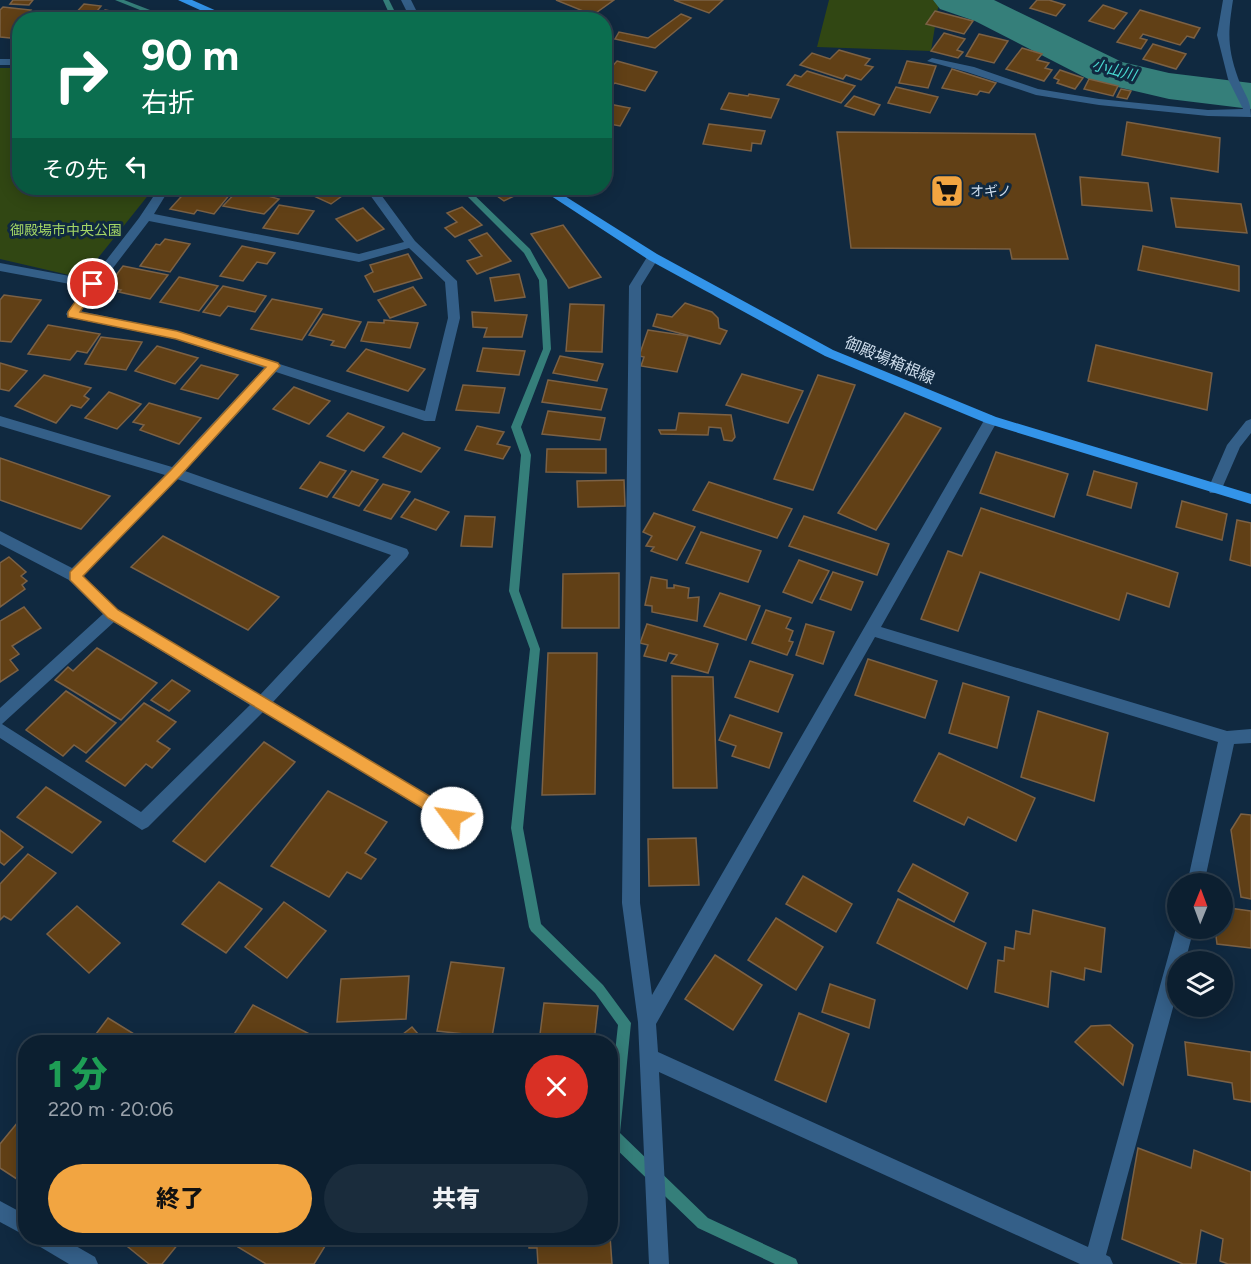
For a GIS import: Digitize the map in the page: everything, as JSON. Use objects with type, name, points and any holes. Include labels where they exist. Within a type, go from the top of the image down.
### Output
[{"type":"main road","points":[[183,0],[212,12]]},
{"type":"main road","name":"御殿場箱根線","points":[[556,195],[653,257],[829,353],[991,420],[1251,499]]},
{"type":"street","points":[[932,61],[970,69],[1036,92],[1099,102],[1208,113],[1249,111],[1233,79],[1222,35],[1228,0]]},
{"type":"street","points":[[160,195],[148,217],[93,284],[72,314],[177,335],[430,418],[454,318],[451,281],[411,244],[376,195]]},
{"type":"street","points":[[148,217],[359,258],[411,244]]},
{"type":"street","points":[[653,257],[635,285],[631,903],[647,1022],[659,1264]]},
{"type":"street","points":[[0,267],[93,284]]},
{"type":"street","points":[[74,576],[175,473],[274,366]]},
{"type":"street","points":[[647,1022],[991,420]]},
{"type":"street","points":[[0,421],[175,473],[402,554],[262,703],[142,822],[0,730]]},
{"type":"street","points":[[1215,489],[1234,445],[1251,424]]},
{"type":"street","points":[[0,537],[74,576],[113,614],[452,818]]},
{"type":"street","points":[[0,718],[113,614]]},
{"type":"street","points":[[871,630],[1227,738],[1251,736]]},
{"type":"street","points":[[1197,873],[1227,738]]},
{"type":"street","points":[[649,1058],[1099,1262],[1182,939]]},
{"type":"street","points":[[0,1211],[18,1221]]},
{"type":"street","points":[[56,1245],[88,1264]]},
{"type":"green space","points":[[829,0],[944,0],[938,8],[931,51],[817,47]]},
{"type":"green space","name":"御殿場市中央公園","points":[[0,68],[12,68],[12,195],[148,195],[82,278],[0,259]]},
{"type":"building","points":[[13,0],[33,0],[29,5],[10,4]]},
{"type":"building","points":[[556,0],[614,0],[597,12],[586,12]]},
{"type":"building","points":[[674,0],[723,0],[709,13]]},
{"type":"building","points":[[1037,0],[1049,0],[1065,5],[1056,16],[1030,8]]},
{"type":"building","points":[[84,4],[101,6],[96,12],[77,12]]},
{"type":"building","points":[[1103,5],[1127,13],[1114,29],[1089,21]]},
{"type":"building","points":[[3,7],[31,10],[30,12],[12,12],[10,38],[0,37],[0,10]]},
{"type":"building","points":[[1140,10],[1200,28],[1194,38],[1187,36],[1180,45],[1143,34],[1140,38],[1147,40],[1141,49],[1117,42]]},
{"type":"building","points":[[935,11],[973,21],[964,34],[926,24]]},
{"type":"building","points":[[681,14],[691,18],[655,48],[615,39],[619,32],[648,38]]},
{"type":"building","points":[[944,33],[965,39],[957,50],[963,52],[958,58],[931,51]]},
{"type":"building","points":[[979,34],[1008,41],[994,63],[966,56]]},
{"type":"building","points":[[1153,44],[1186,54],[1176,69],[1143,59]]},
{"type":"building","points":[[1022,48],[1042,54],[1037,60],[1049,63],[1045,68],[1052,70],[1044,81],[1006,69]]},
{"type":"building","points":[[839,50],[870,59],[865,65],[873,67],[861,80],[846,75],[843,79],[800,65],[812,53],[830,59]]},
{"type":"building","points":[[617,61],[657,72],[645,91],[615,83],[612,85],[612,67]]},
{"type":"building","points":[[907,61],[936,66],[928,88],[899,83]]},
{"type":"building","points":[[952,69],[996,83],[989,93],[980,91],[977,95],[942,88]]},
{"type":"building","points":[[1060,70],[1083,78],[1075,89],[1057,83],[1059,80],[1054,78]]},
{"type":"building","points":[[807,71],[855,86],[841,103],[787,85],[795,75],[801,77]]},
{"type":"building","points":[[1089,79],[1118,86],[1113,96],[1084,89]]},
{"type":"building","points":[[896,87],[938,97],[930,113],[888,103]]},
{"type":"building","points":[[1121,89],[1131,91],[1127,99],[1117,97]]},
{"type":"building","points":[[729,93],[779,99],[771,118],[721,109]]},
{"type":"building","points":[[854,96],[880,105],[874,115],[845,106]]},
{"type":"building","points":[[612,105],[630,108],[620,126],[612,124]]},
{"type":"building","points":[[1127,122],[1220,138],[1218,172],[1122,155]]},
{"type":"building","points":[[709,124],[765,131],[761,144],[752,143],[751,151],[703,144]]},
{"type":"building","name":"オギノ","points":[[837,132],[1035,134],[1068,259],[1012,259],[1010,249],[851,248]]},
{"type":"building","points":[[1080,177],[1148,183],[1152,211],[1082,205]]},
{"type":"building","points":[[183,195],[229,195],[214,214],[197,210],[194,214],[170,209]]},
{"type":"building","points":[[233,195],[265,195],[279,199],[264,214],[223,206]]},
{"type":"building","points":[[312,195],[343,195],[331,204]]},
{"type":"building","points":[[496,195],[516,195],[504,201]]},
{"type":"building","points":[[1171,198],[1241,204],[1247,233],[1176,227]]},
{"type":"building","points":[[279,205],[314,211],[298,234],[263,228]]},
{"type":"building","points":[[462,207],[482,225],[455,237],[445,228],[457,222],[447,213]]},
{"type":"building","points":[[363,208],[384,229],[357,241],[336,219]]},
{"type":"building","points":[[563,225],[601,277],[569,288],[531,234]]},
{"type":"building","points":[[487,233],[511,261],[477,274],[467,261],[482,256],[469,240]]},
{"type":"building","points":[[165,239],[190,244],[170,272],[140,266],[156,244],[160,245]]},
{"type":"building","points":[[242,246],[275,253],[267,264],[257,262],[243,281],[220,276]]},
{"type":"building","points":[[1143,246],[1239,266],[1239,291],[1138,270]]},
{"type":"building","points":[[408,254],[422,278],[374,292],[365,276],[373,272],[370,265]]},
{"type":"building","points":[[123,266],[168,275],[150,299],[107,287]]},
{"type":"building","points":[[519,274],[525,297],[495,301],[490,278]]},
{"type":"building","points":[[179,277],[218,286],[199,311],[160,302]]},
{"type":"building","points":[[223,286],[266,296],[255,312],[228,306],[220,316],[203,312]]},
{"type":"building","points":[[413,287],[426,305],[390,318],[378,300]]},
{"type":"building","points":[[4,295],[41,300],[11,342],[0,341],[0,300]]},
{"type":"building","points":[[272,299],[322,309],[302,340],[251,329]]},
{"type":"building","points":[[685,303],[712,312],[718,318],[719,328],[727,331],[720,344],[653,326],[657,314],[672,317]]},
{"type":"building","points":[[570,304],[604,305],[602,352],[566,351]]},
{"type":"building","points":[[472,312],[527,315],[522,337],[484,337],[487,328],[473,327]]},
{"type":"building","points":[[323,314],[361,322],[345,348],[331,345],[334,341],[309,335]]},
{"type":"building","points":[[384,320],[418,323],[410,348],[361,341],[368,322],[384,323]]},
{"type":"building","points":[[48,325],[100,334],[87,353],[77,351],[70,360],[28,354]]},
{"type":"building","points":[[648,330],[688,336],[677,372],[641,366],[644,357],[639,356]]},
{"type":"building","points":[[101,337],[142,342],[126,370],[85,364]]},
{"type":"building","points":[[1096,345],[1212,373],[1207,410],[1088,381]]},
{"type":"building","points":[[157,346],[198,358],[175,384],[135,371]]},
{"type":"building","points":[[483,348],[525,351],[519,375],[477,371]]},
{"type":"building","points":[[366,349],[425,369],[408,391],[347,371]]},
{"type":"building","points":[[560,356],[603,364],[597,381],[553,373]]},
{"type":"building","points":[[0,363],[27,371],[9,391],[0,389]]},
{"type":"building","points":[[201,365],[238,375],[218,399],[181,389]]},
{"type":"building","points":[[742,374],[803,391],[788,423],[726,405]]},
{"type":"building","points":[[44,375],[91,388],[84,396],[89,399],[81,408],[71,405],[56,423],[15,406]]},
{"type":"building","points":[[818,375],[855,385],[813,490],[774,479]]},
{"type":"building","points":[[548,380],[607,389],[601,410],[542,402]]},
{"type":"building","points":[[463,385],[505,388],[499,413],[456,410]]},
{"type":"building","points":[[294,387],[330,401],[309,424],[273,409]]},
{"type":"building","points":[[109,392],[141,404],[117,429],[85,418]]},
{"type":"building","points":[[149,403],[201,418],[179,444],[140,430],[144,425],[133,422]]},
{"type":"building","points":[[548,411],[605,418],[600,440],[542,434]]},
{"type":"building","points":[[348,413],[384,427],[364,451],[327,436]]},
{"type":"building","points":[[679,413],[731,415],[735,437],[732,441],[724,440],[721,428],[709,427],[708,435],[661,434],[659,430],[676,430]]},
{"type":"building","points":[[905,413],[941,428],[876,530],[838,513]]},
{"type":"building","points":[[477,426],[504,432],[497,444],[510,447],[503,459],[465,450]]},
{"type":"building","points":[[403,433],[440,448],[421,472],[383,457]]},
{"type":"building","points":[[547,449],[606,449],[606,473],[546,472]]},
{"type":"building","points":[[996,452],[1068,474],[1054,517],[980,493]]},
{"type":"building","points":[[0,458],[110,496],[81,529],[0,500]]},
{"type":"building","points":[[320,462],[346,471],[327,497],[300,488]]},
{"type":"building","points":[[352,471],[378,480],[359,506],[333,497]]},
{"type":"building","points":[[1094,471],[1137,483],[1131,508],[1087,495]]},
{"type":"building","points":[[624,480],[625,506],[578,507],[577,481]]},
{"type":"building","points":[[709,482],[792,509],[777,538],[693,510]]},
{"type":"building","points":[[383,484],[410,492],[391,519],[364,510]]},
{"type":"building","points":[[415,499],[449,512],[436,530],[401,517]]},
{"type":"building","points":[[1182,501],[1227,514],[1222,540],[1176,527]]},
{"type":"building","points":[[981,508],[1178,573],[1169,607],[1127,593],[1119,620],[980,572],[958,631],[921,619],[948,551],[962,556]]},
{"type":"building","points":[[654,513],[695,527],[677,560],[651,551],[654,547],[646,546],[652,536],[643,532]]},
{"type":"building","points":[[465,516],[495,517],[492,547],[461,546]]},
{"type":"building","points":[[804,516],[889,544],[877,575],[789,546]]},
{"type":"building","points":[[1237,520],[1251,523],[1251,566],[1230,560]]},
{"type":"building","points":[[701,532],[761,551],[748,582],[686,563]]},
{"type":"building","points":[[163,536],[279,597],[248,630],[131,567]]},
{"type":"building","points":[[9,557],[26,572],[21,576],[27,581],[22,585],[25,589],[0,607],[0,563]]},
{"type":"building","points":[[799,560],[829,571],[812,603],[783,592]]},
{"type":"building","points":[[833,572],[863,582],[851,610],[820,599]]},
{"type":"building","points":[[619,573],[619,628],[562,628],[563,574]]},
{"type":"building","points":[[651,577],[667,580],[667,588],[674,588],[674,585],[689,588],[688,598],[699,597],[697,621],[652,612],[652,606],[645,605]]},
{"type":"building","points":[[720,593],[760,606],[746,640],[704,626]]},
{"type":"building","points":[[24,607],[41,628],[12,646],[19,654],[10,660],[18,670],[0,682],[0,621]]},
{"type":"building","points":[[766,610],[791,618],[786,628],[793,631],[789,641],[793,642],[787,655],[752,643]]},
{"type":"building","points":[[647,624],[718,644],[708,673],[671,663],[677,655],[669,653],[666,661],[644,656],[648,645],[640,643]]},
{"type":"building","points":[[806,624],[834,632],[823,664],[796,655]]},
{"type":"building","points":[[97,648],[157,683],[121,720],[55,680],[68,667],[73,671]]},
{"type":"building","points":[[548,653],[597,653],[595,794],[542,795]]},
{"type":"building","points":[[868,659],[937,681],[925,718],[855,695]]},
{"type":"building","points":[[750,661],[793,675],[778,712],[735,697]]},
{"type":"building","points":[[672,676],[713,677],[717,788],[673,788]]},
{"type":"building","points":[[172,680],[190,691],[169,711],[151,700]]},
{"type":"building","points":[[963,683],[1009,697],[997,748],[949,733]]},
{"type":"building","points":[[66,691],[116,723],[86,753],[74,745],[63,756],[26,730]]},
{"type":"building","points":[[144,703],[176,722],[157,741],[170,749],[152,768],[146,764],[125,786],[86,761]]},
{"type":"building","points":[[1038,711],[1108,733],[1094,801],[1021,777]]},
{"type":"building","points":[[730,715],[782,733],[769,768],[732,756],[736,746],[719,740]]},
{"type":"building","points":[[264,742],[295,762],[205,862],[173,841]]},
{"type":"building","points":[[939,753],[1035,798],[1016,841],[968,817],[964,825],[914,801]]},
{"type":"building","points":[[46,787],[101,822],[72,853],[17,817]]},
{"type":"building","points":[[328,791],[387,822],[365,853],[376,859],[361,879],[347,872],[329,897],[271,866]]},
{"type":"building","points":[[1241,814],[1251,815],[1251,899],[1241,897],[1231,830]]},
{"type":"building","points":[[0,830],[23,847],[4,865],[0,862]]},
{"type":"building","points":[[696,838],[699,885],[649,886],[648,839]]},
{"type":"building","points":[[28,854],[56,873],[11,920],[4,916],[0,920],[0,884]]},
{"type":"building","points":[[913,864],[968,893],[954,922],[898,891]]},
{"type":"building","points":[[803,876],[852,904],[836,932],[786,904]]},
{"type":"building","points":[[219,882],[262,909],[226,953],[182,924]]},
{"type":"building","points":[[898,899],[986,943],[967,989],[877,943]]},
{"type":"building","points":[[284,902],[326,931],[287,978],[245,947]]},
{"type":"building","points":[[77,906],[120,943],[89,973],[47,934]]},
{"type":"building","points":[[1233,909],[1251,911],[1251,948],[1217,944],[1216,939],[1233,939]]},
{"type":"building","points":[[1033,910],[1105,928],[1101,972],[1085,968],[1084,980],[1051,971],[1048,1007],[995,992],[998,960],[1004,961],[1005,947],[1014,949],[1016,931],[1030,934]]},
{"type":"building","points":[[776,918],[823,947],[796,990],[748,960]]},
{"type":"building","points":[[715,955],[762,985],[733,1030],[685,999]]},
{"type":"building","points":[[451,962],[504,968],[492,1035],[437,1031]]},
{"type":"building","points":[[409,976],[406,1019],[337,1022],[341,979]]},
{"type":"building","points":[[830,984],[875,1000],[869,1028],[822,1012]]},
{"type":"building","points":[[544,1003],[598,1006],[595,1035],[540,1035]]},
{"type":"building","points":[[253,1005],[311,1035],[234,1035]]},
{"type":"building","points":[[799,1013],[849,1034],[826,1102],[775,1080]]},
{"type":"building","points":[[108,1018],[136,1035],[95,1035]]},
{"type":"building","points":[[1110,1025],[1133,1045],[1123,1085],[1075,1042],[1091,1026]]},
{"type":"building","points":[[412,1027],[419,1035],[402,1035]]},
{"type":"building","points":[[1185,1042],[1251,1052],[1251,1102],[1234,1099],[1232,1083],[1188,1075]]},
{"type":"building","points":[[18,1122],[18,1180],[0,1168],[0,1144]]},
{"type":"building","points":[[1138,1148],[1191,1168],[1194,1150],[1251,1172],[1251,1264],[1228,1264],[1220,1261],[1223,1239],[1201,1230],[1196,1264],[1183,1264],[1122,1239]]},
{"type":"building","points":[[126,1245],[177,1245],[162,1264],[149,1264]]},
{"type":"building","points":[[239,1245],[326,1245],[314,1264],[266,1264],[238,1247]]},
{"type":"building","points":[[529,1245],[611,1245],[612,1264],[538,1264],[537,1248],[529,1248]]},
{"type":"waterway","points":[[118,0],[151,12]]},
{"type":"waterway","points":[[386,0],[392,12]]},
{"type":"waterway","name":"小山川","points":[[954,0],[989,13],[1107,72],[1169,86],[1251,96]]},
{"type":"waterway","points":[[470,195],[527,251],[543,280],[547,349],[516,427],[526,455],[514,591],[535,649],[517,828],[535,927],[599,989],[625,1023],[618,1089]]},
{"type":"waterway","points":[[618,1141],[703,1223],[791,1264]]},
{"type":"place","name":"オギノ","points":[[947,191]]},
{"type":"route","points":[[93,284],[72,314],[177,335],[274,366],[175,473],[74,576],[113,614],[452,818]]}]
